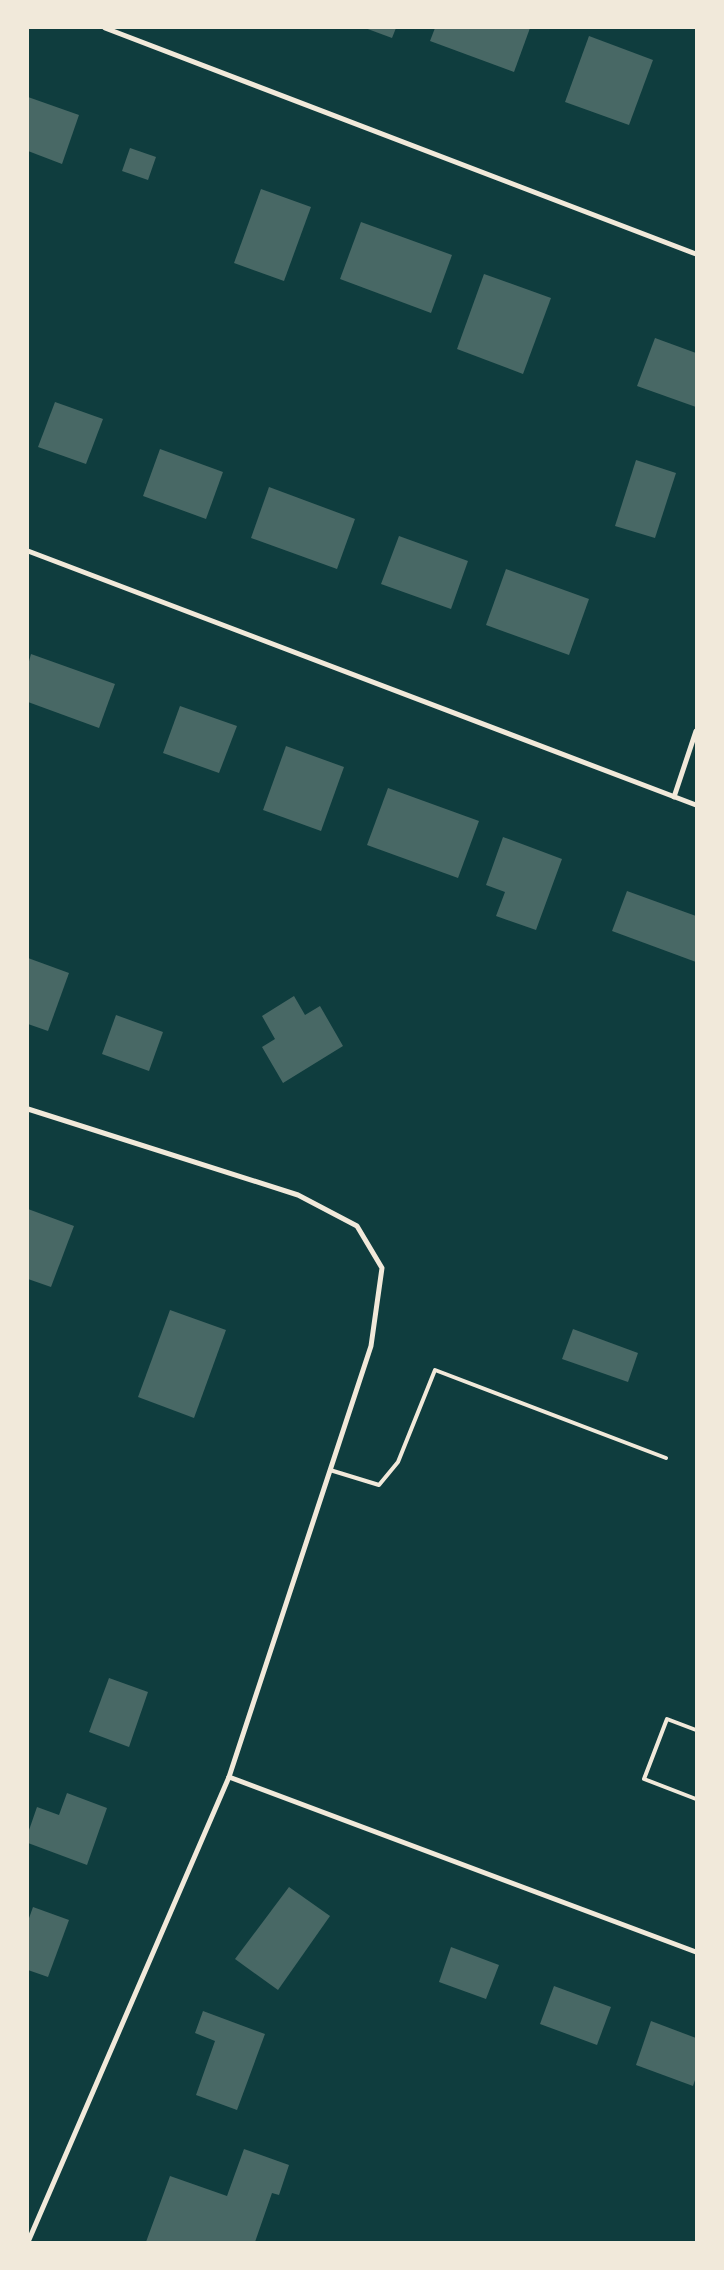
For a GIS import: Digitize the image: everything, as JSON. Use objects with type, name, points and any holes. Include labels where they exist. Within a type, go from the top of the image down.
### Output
[{"type":"street","points":[[105,28],[696,254]]},
{"type":"street","points":[[28,551],[696,805]]},
{"type":"street","points":[[674,796],[696,730]]},
{"type":"street","points":[[28,1109],[298,1195],[357,1226],[382,1268],[371,1346],[229,1777],[28,2242]]},
{"type":"street","points":[[229,1777],[696,1952]]},
{"type":"lane","points":[[330,1470],[379,1485],[398,1462],[435,1370],[666,1458]]},
{"type":"lane","points":[[696,1730],[667,1719],[644,1779],[696,1800]]},
{"type":"building","points":[[365,28],[396,28],[392,38]]},
{"type":"building","points":[[435,28],[530,28],[514,72],[430,41]]},
{"type":"building","points":[[589,36],[653,60],[629,125],[565,102]]},
{"type":"building","points":[[28,97],[79,115],[62,164],[28,151]]},
{"type":"building","points":[[130,148],[156,157],[148,180],[122,171]]},
{"type":"building","points":[[261,189],[311,207],[284,281],[234,263]]},
{"type":"building","points":[[361,222],[452,255],[431,313],[340,279]]},
{"type":"building","points":[[484,274],[551,298],[523,374],[457,349]]},
{"type":"building","points":[[655,338],[696,353],[696,407],[637,386]]},
{"type":"building","points":[[55,402],[103,419],[86,464],[38,447]]},
{"type":"building","points":[[160,449],[223,472],[206,519],[143,496]]},
{"type":"building","points":[[636,460],[676,473],[655,538],[615,526]]},
{"type":"building","points":[[269,487],[355,519],[337,569],[251,538]]},
{"type":"building","points":[[399,536],[468,561],[451,609],[381,584]]},
{"type":"building","points":[[506,569],[589,599],[569,655],[486,625]]},
{"type":"building","points":[[31,654],[115,684],[99,728],[28,702],[28,665]]},
{"type":"building","points":[[180,706],[237,726],[219,773],[163,753]]},
{"type":"building","points":[[286,746],[344,767],[321,831],[263,810]]},
{"type":"building","points":[[388,788],[479,821],[458,878],[367,845]]},
{"type":"building","points":[[503,837],[562,859],[536,930],[496,916],[505,892],[486,885]]},
{"type":"building","points":[[627,891],[696,916],[696,962],[612,931]]},
{"type":"building","points":[[28,958],[69,973],[48,1031],[28,1024]]},
{"type":"building","points":[[294,996],[305,1015],[320,1006],[343,1046],[283,1083],[262,1047],[275,1039],[262,1016]]},
{"type":"building","points":[[116,1015],[163,1032],[149,1071],[102,1054]]},
{"type":"building","points":[[28,1209],[74,1226],[51,1287],[28,1279]]},
{"type":"building","points":[[170,1310],[226,1330],[194,1418],[138,1397]]},
{"type":"building","points":[[573,1329],[638,1353],[628,1382],[562,1359]]},
{"type":"building","points":[[109,1678],[148,1692],[129,1747],[89,1732]]},
{"type":"building","points":[[67,1793],[107,1808],[87,1865],[28,1843],[28,1833],[37,1807],[59,1815]]},
{"type":"building","points":[[289,1887],[330,1916],[278,1990],[235,1959]]},
{"type":"building","points":[[33,1907],[69,1920],[48,1977],[28,1970],[28,1921]]},
{"type":"building","points":[[451,1947],[499,1965],[486,1999],[439,1982]]},
{"type":"building","points":[[554,1986],[611,2007],[597,2045],[540,2024]]},
{"type":"building","points":[[203,2011],[265,2034],[237,2110],[196,2095],[215,2041],[195,2033]]},
{"type":"building","points":[[651,2021],[696,2038],[696,2077],[693,2086],[636,2065]]},
{"type":"building","points":[[244,2149],[289,2165],[279,2195],[272,2193],[255,2242],[146,2242],[170,2176],[227,2196]]}]
